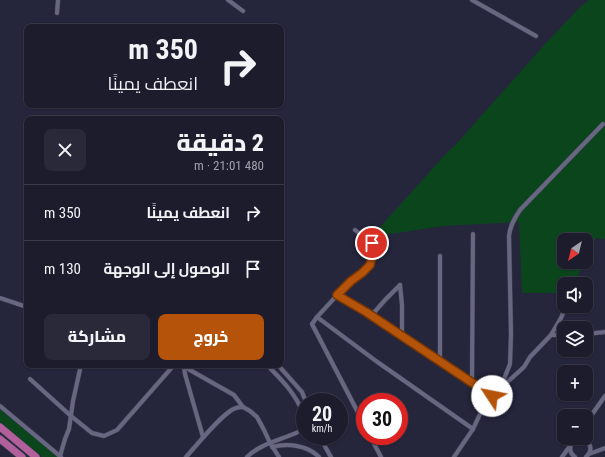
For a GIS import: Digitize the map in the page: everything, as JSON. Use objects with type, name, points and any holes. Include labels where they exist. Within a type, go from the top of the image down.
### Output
[{"type":"highway","points":[[0,427],[36,457]]},
{"type":"highway","points":[[0,438],[22,457]]},
{"type":"street","points":[[57,13],[58,0]]},
{"type":"street","points":[[228,0],[244,11]]},
{"type":"street","points":[[472,0],[536,36]]},
{"type":"street","points":[[500,389],[510,364],[510,228],[520,210],[603,124]]},
{"type":"street","points":[[355,230],[372,243],[374,247],[370,265],[337,295],[312,324],[356,409]]},
{"type":"street","points":[[472,383],[473,234]]},
{"type":"street","points":[[440,256],[440,362]]},
{"type":"street","points":[[371,316],[400,285],[402,305],[402,336]]},
{"type":"street","points":[[337,295],[492,396]]},
{"type":"street","points":[[0,298],[24,306]]},
{"type":"street","points":[[454,457],[473,429],[482,410],[492,396],[524,367],[530,357],[551,335],[563,313]]},
{"type":"street","points":[[317,317],[376,361],[473,429]]},
{"type":"street","points":[[593,333],[605,332]]},
{"type":"street","points":[[551,335],[557,335]]},
{"type":"street","points":[[0,406],[60,457],[69,429],[80,368]]},
{"type":"street","points":[[30,379],[92,433],[104,436],[117,430],[171,368]]},
{"type":"street","points":[[183,368],[204,436]]},
{"type":"street","points":[[185,368],[234,396],[243,407],[257,417],[271,445],[279,457]]},
{"type":"street","points":[[247,457],[250,454],[300,431],[302,428],[303,415],[299,404],[290,390],[270,368]]},
{"type":"street","points":[[281,368],[302,393]]},
{"type":"street","points":[[593,413],[605,396]]},
{"type":"street","points":[[186,457],[224,415],[236,408],[243,407]]},
{"type":"street","points":[[271,445],[292,444],[309,449],[319,457]]},
{"type":"street","points":[[324,445],[331,457]]},
{"type":"street","points":[[374,445],[380,456]]},
{"type":"street","points":[[587,456],[590,449],[589,445]]},
{"type":"street","points":[[562,457],[570,446]]},
{"type":"street","points":[[570,446],[574,457]]},
{"type":"street","points":[[587,456],[605,448]]},
{"type":"green space","points":[[589,0],[605,0],[605,239],[596,238],[593,244],[593,233],[557,233],[557,269],[581,269],[577,277],[557,277],[557,293],[522,293],[519,222],[443,226],[371,237],[546,43],[580,7]]},
{"type":"green space","points":[[0,409],[58,457],[42,457],[0,422]]},
{"type":"route","points":[[372,243],[374,249],[370,265],[337,295],[366,312],[492,396]]}]
